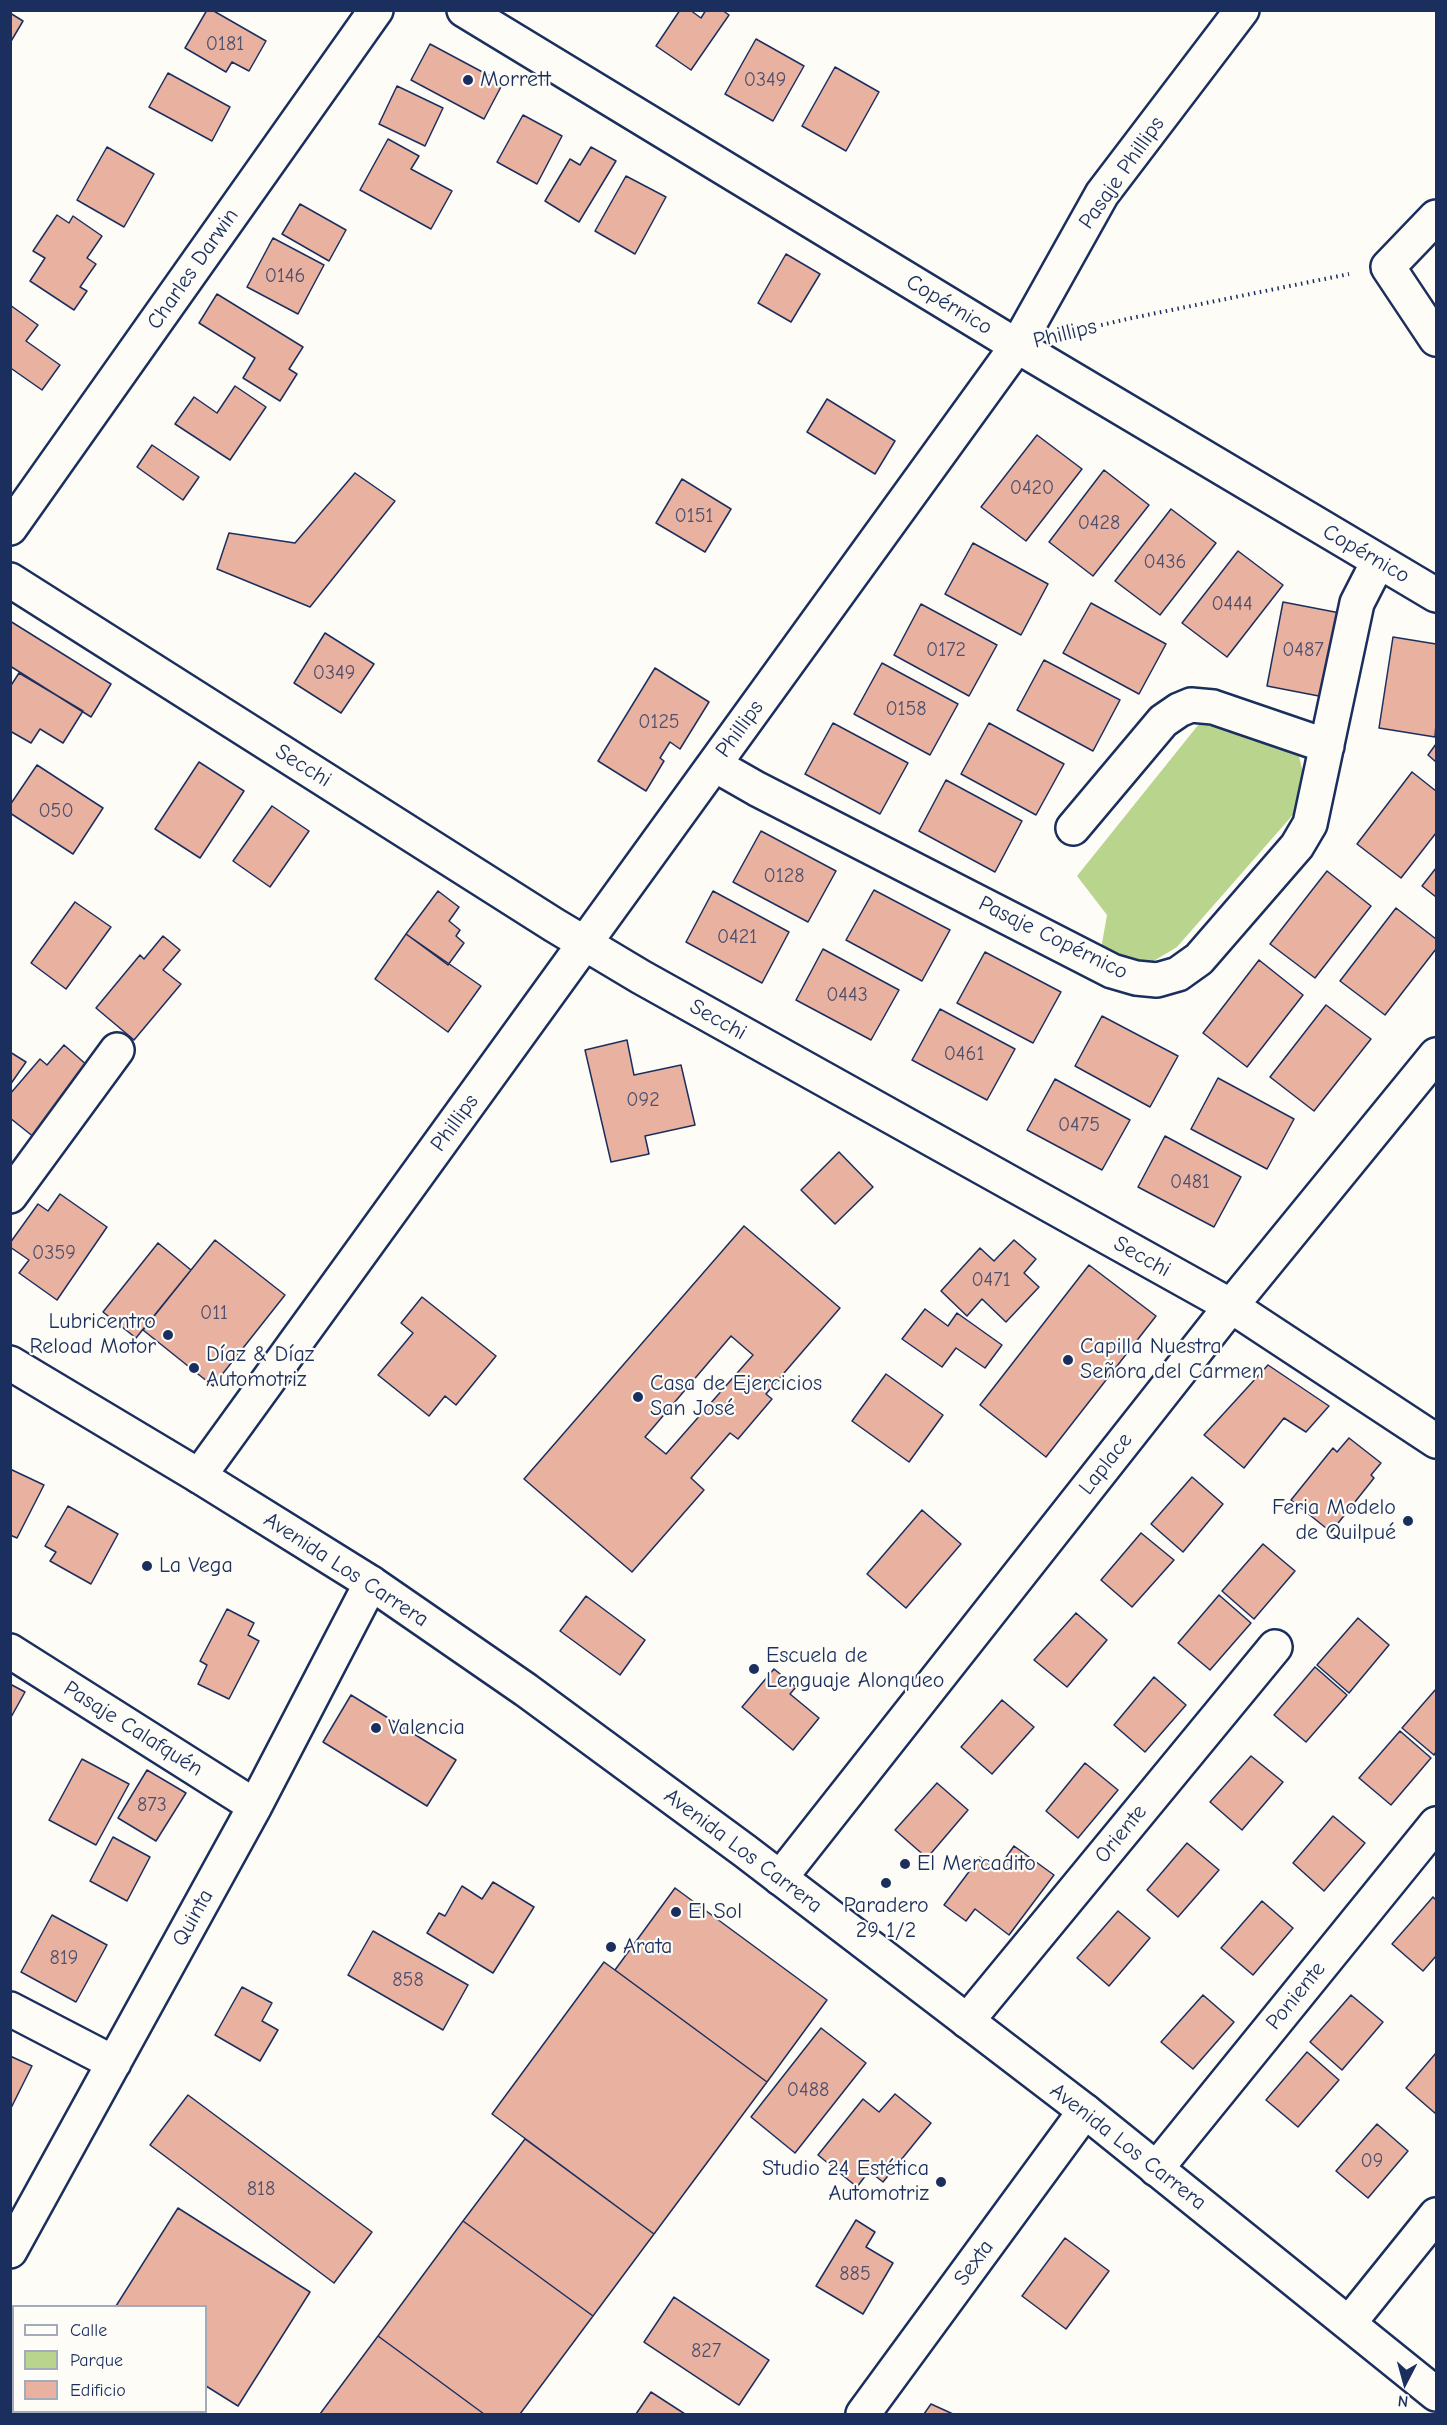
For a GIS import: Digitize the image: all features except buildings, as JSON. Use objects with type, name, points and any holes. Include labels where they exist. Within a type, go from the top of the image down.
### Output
[{"type":"street","name":"Charles Darwin","points":[[10,528],[376,10]]},
{"type":"street","name":"Copérnico","points":[[464,10],[1017,346],[1437,595]]},
{"type":"street","name":"Pasaje Phillips","points":[[1017,346],[1102,194],[1242,10]]},
{"type":"street","points":[[1437,217],[1388,267],[1437,339]]},
{"type":"street","name":"Phillips","points":[[199,1476],[1017,346]]},
{"type":"street","name":"Pasaje Copérnico","points":[[715,765],[1112,971],[1136,978],[1157,980],[1178,974],[1199,959],[1297,846],[1310,824],[1357,603],[1378,562]]},
{"type":"street","name":"Secchi","points":[[10,580],[585,944],[640,977],[1231,1306],[1437,1441]]},
{"type":"street","points":[[1073,828],[1163,721],[1191,705],[1213,707],[1327,746]]},
{"type":"street","points":[[10,1196],[117,1050]]},
{"type":"street","name":"Laplace","points":[[780,1878],[1231,1306],[1437,1055]]},
{"type":"street","name":"Avenida Los Carrera","points":[[10,1363],[199,1476],[371,1583],[526,1690],[780,1878],[1085,2111],[1437,2394]]},
{"type":"street","name":"Quinta","points":[[10,2251],[255,1806],[371,1583]]},
{"type":"street","name":"Oriente","points":[[967,2021],[1275,1647]]},
{"type":"street","name":"Pasaje Calafquén","points":[[10,1651],[255,1806]]},
{"type":"street","name":"Poniente","points":[[1156,2169],[1437,1824]]},
{"type":"street","points":[[10,2008],[114,2063]]},
{"type":"street","name":"Sexta","points":[[863,2415],[1085,2111]]},
{"type":"street","points":[[1349,2323],[1437,2215]]},
{"type":"path","name":"Phillips","points":[[1017,346],[1127,319],[1388,267]]},
{"type":"green space","points":[[1207,714],[1297,748],[1304,777],[1298,809],[1177,947],[1152,962],[1122,958],[1101,949],[1107,915],[1077,876]]},
{"type":"place","name":"Morrett","points":[[468,80]]},
{"type":"place","name":"Lubricentro Reload Motor","points":[[168,1335]]},
{"type":"place","name":"Capilla Nuestra Señora del Carmen","points":[[1068,1360]]},
{"type":"place","name":"Díaz & Díaz Automotriz","points":[[194,1368]]},
{"type":"place","name":"Casa de Ejercicios San José","points":[[638,1397]]},
{"type":"place","name":"Feria Modelo de Quilpué","points":[[1408,1521]]},
{"type":"place","name":"La Vega","points":[[147,1566]]},
{"type":"place","name":"Escuela de Lenguaje Alonqueo","points":[[754,1669]]},
{"type":"place","name":"Valencia","points":[[376,1728]]},
{"type":"place","name":"El Mercadito","points":[[905,1864]]},
{"type":"place","name":"Paradero 29 1/2","points":[[886,1883]]},
{"type":"place","name":"El Sol","points":[[676,1912]]},
{"type":"place","name":"Arata","points":[[611,1947]]},
{"type":"place","name":"Studio 24 Estética Automotriz","points":[[941,2182]]}]
